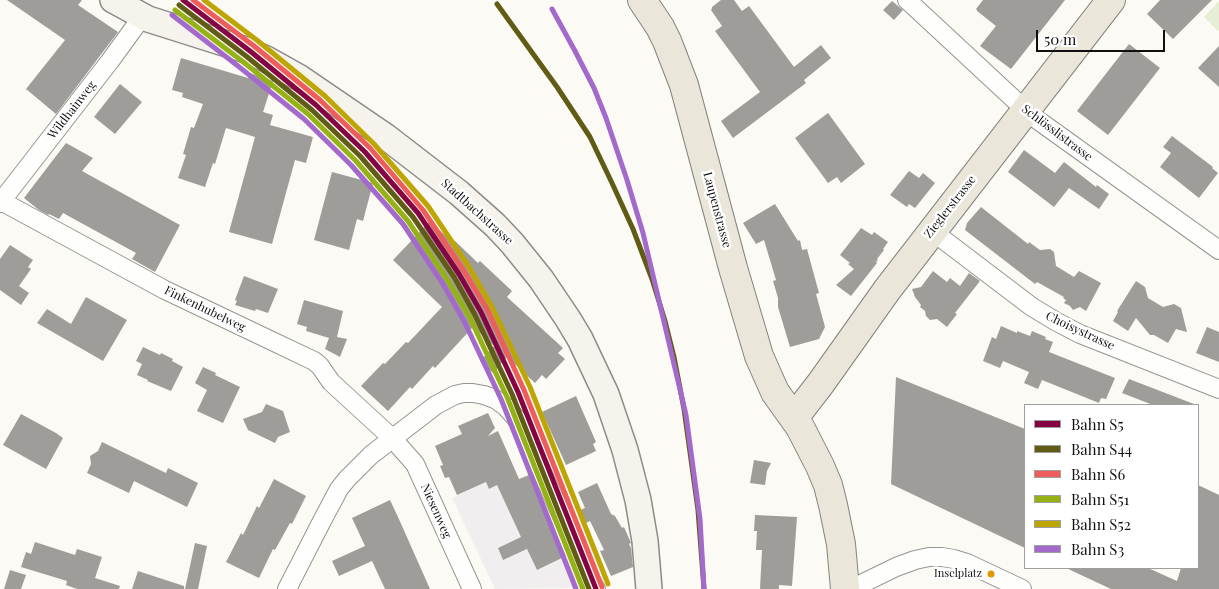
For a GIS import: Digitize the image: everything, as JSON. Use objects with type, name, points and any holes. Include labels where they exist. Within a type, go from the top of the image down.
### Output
[{"type":"main road","name":"Stadtbachstrasse","points":[[113,0],[142,17],[246,50],[300,78],[385,136],[459,193],[495,225],[523,254],[553,296],[580,339],[606,394],[625,450],[638,500],[645,540],[649,589]]},
{"type":"main road","name":"Laupenstrasse","points":[[642,0],[667,41],[684,85],[732,268],[759,356],[775,392],[800,427],[828,485],[841,544],[845,589]]},
{"type":"main road","name":"Zieglerstrasse","points":[[794,418],[887,290],[1111,0]]},
{"type":"street","name":"Schlösslistrasse","points":[[907,0],[1025,110],[1219,250]]},
{"type":"street","name":"Wildhainweg","points":[[1,202],[142,17]]},
{"type":"street","name":"Finkenhubelweg","points":[[1,202],[165,290],[314,361],[320,366],[331,382],[392,438]]},
{"type":"street","name":"Choisystrasse","points":[[932,231],[1032,307],[1056,322],[1080,334],[1219,389]]},
{"type":"street","points":[[287,589],[346,479],[371,455],[436,405],[455,395],[473,393],[495,399],[506,407],[522,427],[596,589]]},
{"type":"street","name":"Niesenweg","points":[[392,438],[415,464],[472,589]]},
{"type":"street","points":[[851,589],[896,567],[929,557],[942,557],[967,563],[1022,589]]},
{"type":"shaded area","points":[[486,482],[489,489],[497,485],[521,537],[498,548],[503,560],[527,549],[537,570],[566,556],[581,588],[495,589],[452,498]]},
{"type":"green space","points":[[1219,1],[1219,30],[1218,31],[1204,17]]},
{"type":"building","points":[[7,0],[82,0],[78,5],[118,32],[56,114],[26,89],[65,40]]},
{"type":"building","points":[[721,0],[734,0],[742,11],[749,6],[794,67],[821,45],[831,58],[804,80],[806,83],[733,138],[721,121],[760,92],[715,31],[722,26],[711,10]]},
{"type":"building","points":[[983,0],[1065,0],[1011,69],[980,46],[996,26],[976,9]]},
{"type":"building","points":[[1160,0],[1212,0],[1173,39],[1147,14]]},
{"type":"building","points":[[892,1],[903,10],[894,20],[883,10]]},
{"type":"building","points":[[1129,44],[1160,68],[1108,135],[1077,111]]},
{"type":"building","points":[[1219,46],[1219,87],[1198,68]]},
{"type":"building","points":[[181,58],[248,78],[250,73],[273,81],[263,112],[273,115],[270,125],[313,137],[306,163],[295,160],[272,244],[229,232],[255,137],[226,128],[215,164],[213,163],[205,187],[178,178],[186,155],[183,154],[191,127],[194,128],[203,104],[182,97],[183,93],[172,90]]},
{"type":"building","points":[[120,84],[142,102],[115,134],[94,117]]},
{"type":"building","points":[[828,113],[865,164],[841,183],[837,177],[828,183],[795,138]]},
{"type":"building","points":[[1172,136],[1213,167],[1218,173],[1199,198],[1160,167],[1171,153],[1163,147]]},
{"type":"building","points":[[66,143],[93,158],[82,171],[180,225],[155,272],[132,259],[136,253],[63,213],[59,219],[48,215],[24,198]]},
{"type":"building","points":[[1024,150],[1055,173],[1064,162],[1096,187],[1097,185],[1109,194],[1099,209],[1069,188],[1054,207],[1008,172]]},
{"type":"building","points":[[909,171],[919,178],[923,173],[935,183],[915,208],[909,204],[907,207],[890,195]]},
{"type":"building","points":[[332,172],[373,183],[363,221],[357,219],[349,250],[314,240]]},
{"type":"building","points":[[775,204],[798,241],[800,240],[802,250],[807,249],[819,293],[816,294],[825,327],[819,339],[790,347],[778,307],[778,298],[773,281],[776,280],[764,240],[756,244],[743,223]]},
{"type":"building","points":[[981,207],[1028,244],[1029,242],[1040,250],[1050,249],[1054,252],[1056,266],[1074,277],[1079,271],[1101,283],[1086,311],[1080,307],[1073,310],[1064,303],[1066,300],[1064,297],[1037,282],[1035,284],[965,230],[967,223]]},
{"type":"building","points":[[430,221],[478,263],[480,261],[512,291],[507,297],[563,348],[558,353],[565,359],[546,379],[542,375],[535,383],[507,357],[493,373],[480,361],[494,346],[473,327],[435,368],[433,366],[412,389],[410,387],[388,411],[361,386],[383,363],[385,364],[406,342],[408,343],[442,307],[393,260]]},
{"type":"building","points":[[861,228],[872,235],[874,232],[888,242],[877,259],[877,263],[851,296],[836,285],[854,269],[840,255]]},
{"type":"building","points":[[10,245],[33,260],[28,267],[31,269],[19,286],[29,293],[21,305],[0,290],[0,259]]},
{"type":"building","points":[[933,271],[947,282],[950,278],[960,286],[969,273],[980,281],[955,313],[957,314],[947,327],[937,319],[930,320],[926,316],[912,289],[921,287]]},
{"type":"building","points":[[244,276],[278,289],[268,313],[235,305]]},
{"type":"building","points":[[1136,281],[1145,287],[1148,298],[1163,307],[1174,304],[1181,308],[1187,332],[1176,329],[1168,343],[1154,335],[1150,335],[1136,318],[1128,331],[1113,321],[1117,311]]},
{"type":"building","points":[[86,297],[127,320],[103,361],[37,323],[47,309],[71,324]]},
{"type":"building","points":[[304,300],[343,311],[337,337],[347,339],[340,357],[325,349],[329,338],[306,331],[307,327],[297,324]]},
{"type":"building","points":[[1001,326],[1017,333],[1017,331],[1030,336],[1032,331],[1046,337],[1045,339],[1053,342],[1049,352],[1115,378],[1106,399],[1101,398],[1099,403],[1042,380],[1038,389],[1024,383],[1029,372],[1003,361],[1000,368],[983,361],[992,337],[996,339]]},
{"type":"building","points":[[1207,327],[1219,332],[1219,362],[1196,353]]},
{"type":"building","points":[[143,347],[173,359],[172,361],[183,367],[171,391],[137,375],[142,364],[136,361]]},
{"type":"building","points":[[203,367],[240,387],[223,423],[197,411],[207,390],[195,383]]},
{"type":"building","points":[[896,377],[1024,429],[1024,548],[891,484]]},
{"type":"building","points":[[1129,379],[1194,404],[1150,404],[1122,393]]},
{"type":"building","points":[[576,396],[596,442],[593,444],[596,451],[566,465],[542,412]]},
{"type":"building","points":[[266,404],[283,411],[290,432],[278,437],[275,443],[248,430],[243,419],[262,412]]},
{"type":"building","points":[[488,413],[495,428],[488,436],[498,431],[519,479],[529,475],[566,556],[537,570],[527,549],[503,560],[498,548],[521,537],[497,485],[489,489],[486,482],[457,495],[449,477],[445,478],[440,466],[443,465],[435,446],[462,434],[458,426]]},
{"type":"building","points":[[21,414],[63,438],[46,469],[3,445]]},
{"type":"building","points":[[102,442],[166,473],[168,468],[198,483],[187,507],[134,481],[129,493],[87,473],[91,464],[90,456],[98,451]]},
{"type":"building","points":[[754,460],[771,463],[767,471],[765,485],[750,483]]},
{"type":"building","points":[[274,479],[306,496],[292,524],[290,523],[275,550],[273,549],[259,578],[226,562],[241,533],[243,535],[257,506],[259,508]]},
{"type":"building","points":[[597,483],[611,514],[615,516],[622,528],[624,527],[631,543],[629,544],[633,567],[611,576],[600,551],[604,550],[590,521],[586,523],[580,510],[585,508],[578,492]]},
{"type":"building","points":[[1199,485],[1219,495],[1219,589],[1111,589],[1068,569],[1150,569],[1177,581],[1181,569],[1199,569]]},
{"type":"building","points":[[390,500],[430,589],[385,589],[372,561],[339,576],[332,561],[365,546],[352,518]]},
{"type":"building","points":[[755,515],[797,517],[792,586],[779,585],[779,589],[760,589],[762,550],[756,550],[757,531],[754,531]]},
{"type":"building","points":[[35,542],[75,555],[77,549],[102,557],[95,578],[120,586],[119,589],[77,589],[66,585],[67,581],[21,567],[26,552],[31,554]]},
{"type":"building","points":[[195,543],[207,546],[198,589],[185,589]]},
{"type":"building","points":[[10,570],[26,575],[21,589],[4,589]]},
{"type":"building","points":[[138,571],[184,586],[184,589],[132,589]]},
{"type":"rail line","name":"S5","points":[[183,0],[316,105],[365,152],[418,213],[459,274],[481,312],[518,392],[596,589]]},
{"type":"rail line","name":"S6","points":[[193,0],[254,46],[320,100],[370,148],[423,210],[487,309],[524,390],[602,587]]},
{"type":"rail line","name":"S52","points":[[204,0],[325,96],[374,144],[428,206],[469,267],[492,307],[530,387],[608,584]]},
{"type":"rail line","name":"S44","points":[[497,4],[557,87],[590,137],[633,229],[652,279],[674,357],[684,409],[698,510],[704,589]]},
{"type":"rail line","name":"S44","points":[[179,5],[312,110],[360,156],[413,217],[454,277],[475,315],[512,394],[589,589]]},
{"type":"rail line","name":"S3","points":[[552,9],[594,88],[627,180],[643,233],[686,415],[700,519],[704,589]]},
{"type":"rail line","name":"S51","points":[[175,10],[308,114],[356,161],[408,221],[470,318],[507,397],[583,589]]},
{"type":"rail line","name":"S3","points":[[172,15],[304,119],[351,165],[403,224],[443,284],[464,321],[501,399],[576,589]]},
{"type":"place","name":"Inselplatz","points":[[991,574]]}]
